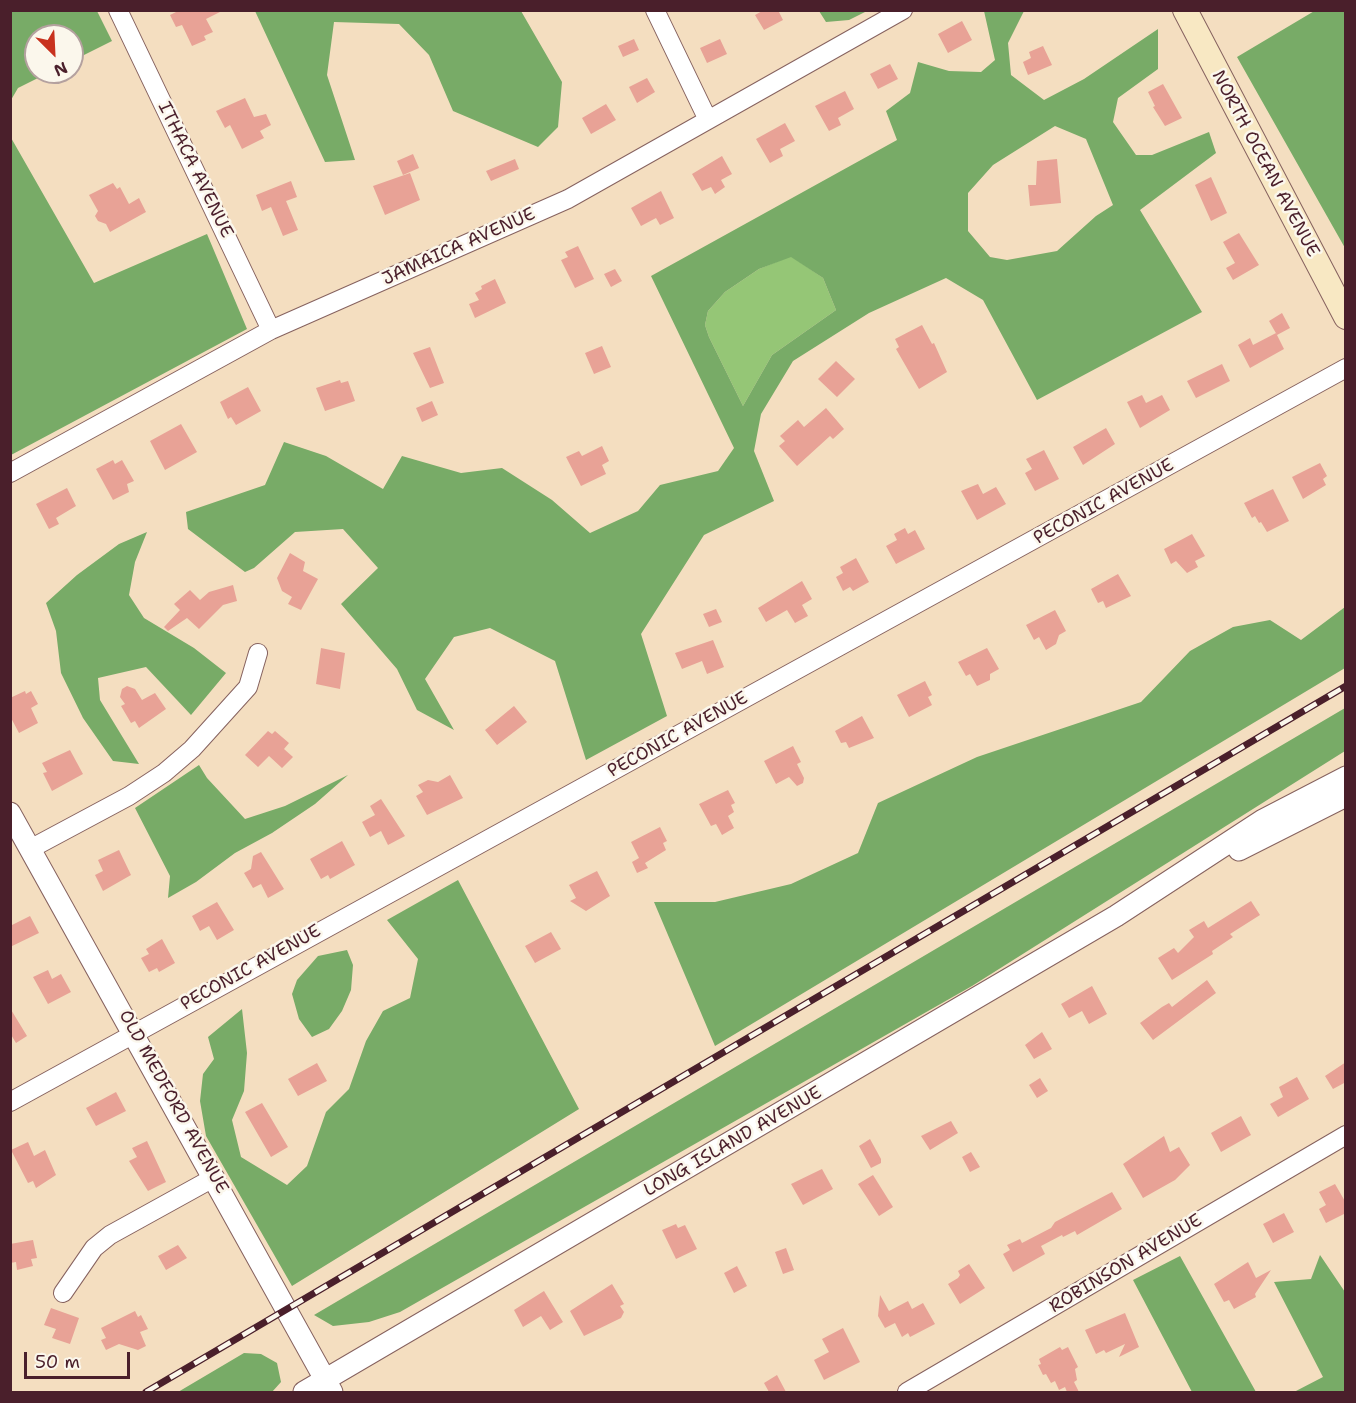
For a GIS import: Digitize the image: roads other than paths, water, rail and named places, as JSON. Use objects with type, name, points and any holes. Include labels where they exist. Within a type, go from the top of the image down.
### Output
[{"type":"main road","name":"NORTH OCEAN AVENUE","points":[[1185,10],[1346,317]]},
{"type":"street","name":"ITHACA AVENUE","points":[[118,10],[271,330]]},
{"type":"street","points":[[655,10],[708,120]]},
{"type":"street","name":"JAMAICA AVENUE","points":[[10,473],[271,330],[568,199],[903,10]]},
{"type":"street","name":"PECONIC AVENUE","points":[[10,1102],[1346,368]]},
{"type":"street","points":[[30,849],[129,796],[171,767],[192,749],[248,687],[258,653]]},
{"type":"street","name":"LONG ISLAND AVENUE","points":[[304,1392],[329,1386],[1161,889],[1263,820],[1346,777]]},
{"type":"street","name":"LONG ISLAND AVENUE","points":[[1161,889],[1346,796]]},
{"type":"street","name":"OLD MEDFORD AVENUE","points":[[10,813],[135,1033],[329,1386]]},
{"type":"street","name":"ROBINSON AVENUE","points":[[907,1392],[1346,1135]]},
{"type":"street","points":[[63,1293],[94,1248],[110,1235],[215,1178]]},
{"type":"railway","points":[[146,1392],[1346,686]]}]
